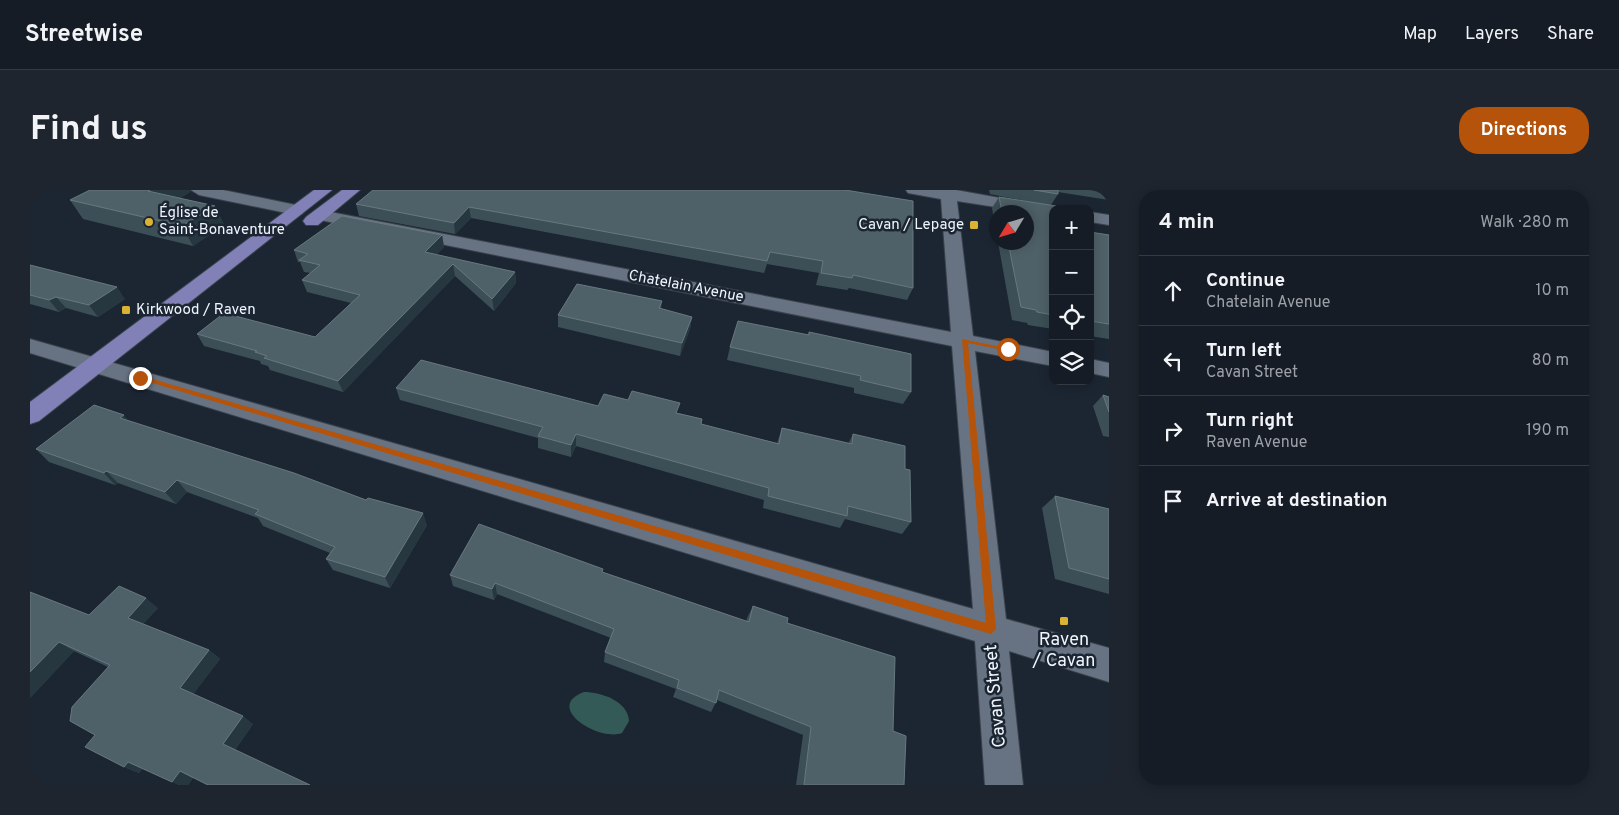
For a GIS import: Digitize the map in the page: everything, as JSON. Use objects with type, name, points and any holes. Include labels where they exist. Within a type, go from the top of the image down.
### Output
[{"type":"main road","points":[[30,415],[324,190]]},
{"type":"main road","points":[[97,365],[320,215],[352,190]]},
{"type":"street","points":[[199,190],[296,210]]},
{"type":"street","points":[[914,190],[948,193],[1049,210]]},
{"type":"street","name":"Cavan Street","points":[[948,193],[964,341],[1004,785]]},
{"type":"street","name":"Chatelain Avenue","points":[[320,215],[1049,358]]},
{"type":"street","points":[[1094,218],[1109,220]]},
{"type":"street","points":[[30,346],[1109,665]]},
{"type":"street","points":[[1094,367],[1109,370]]},
{"type":"shaded area","points":[[584,692],[605,696],[619,703],[624,708],[629,721],[622,733],[601,732],[579,722],[572,714],[569,706],[573,698]]},
{"type":"building","points":[[90,190],[150,190],[148,191],[215,206],[182,226],[70,200]]},
{"type":"building","points":[[373,190],[845,190],[913,201],[913,288],[853,275],[852,278],[821,273],[823,261],[770,252],[767,261],[469,207],[454,223],[356,204]]},
{"type":"building","points":[[1034,190],[1058,190],[1058,194]]},
{"type":"building","points":[[999,197],[1050,205],[1049,314],[1021,307],[1010,250],[1034,250],[1034,205],[1001,205]]},
{"type":"building","points":[[342,216],[442,235],[425,252],[515,272],[492,299],[453,264],[338,381],[264,358],[267,356],[255,352],[257,351],[197,334],[224,313],[315,337],[360,295],[302,280],[320,265],[299,260],[308,254],[294,250]]},
{"type":"building","points":[[1094,233],[1109,235],[1109,324],[1094,322]]},
{"type":"building","points":[[30,265],[117,287],[89,305],[56,297],[49,300],[30,295]]},
{"type":"building","points":[[577,284],[662,301],[659,308],[692,317],[682,343],[558,315]]},
{"type":"building","points":[[738,321],[809,335],[809,332],[911,354],[911,392],[860,380],[861,376],[730,347]]},
{"type":"building","points":[[421,360],[598,406],[604,394],[628,400],[632,391],[680,403],[676,413],[702,419],[701,424],[779,444],[782,428],[852,444],[853,434],[905,446],[905,469],[910,470],[911,522],[848,506],[847,516],[768,496],[769,488],[576,434],[571,445],[538,436],[543,427],[396,388]]},
{"type":"building","points":[[1103,395],[1109,397],[1109,412]]},
{"type":"building","points":[[94,405],[124,415],[120,418],[294,473],[366,500],[368,498],[423,513],[385,577],[326,559],[335,547],[255,514],[259,510],[177,480],[165,492],[36,449]]},
{"type":"building","points":[[1055,496],[1109,509],[1109,579],[1069,568]]},
{"type":"building","points":[[479,524],[603,569],[602,572],[749,622],[753,606],[788,618],[787,623],[895,657],[893,731],[906,736],[904,785],[804,785],[811,727],[719,690],[716,703],[677,688],[679,680],[605,652],[614,629],[495,583],[492,589],[450,575]]},
{"type":"building","points":[[119,586],[146,598],[128,618],[209,650],[180,688],[243,716],[223,744],[310,785],[208,785],[180,771],[172,782],[128,762],[124,767],[85,747],[95,735],[70,721],[72,707],[110,665],[59,642],[30,672],[30,592],[89,615]]},
{"type":"place","name":"Église de Saint-Bonaventure","points":[[149,222]]},
{"type":"place","name":"Cavan / Lepage","points":[[974,225]]},
{"type":"place","name":"Kirkwood / Raven","points":[[126,310]]},
{"type":"place","name":"Raven / Cavan","points":[[1064,621]]},
{"type":"route","points":[[140,378],[991,629],[964,341],[1008,349]]}]
